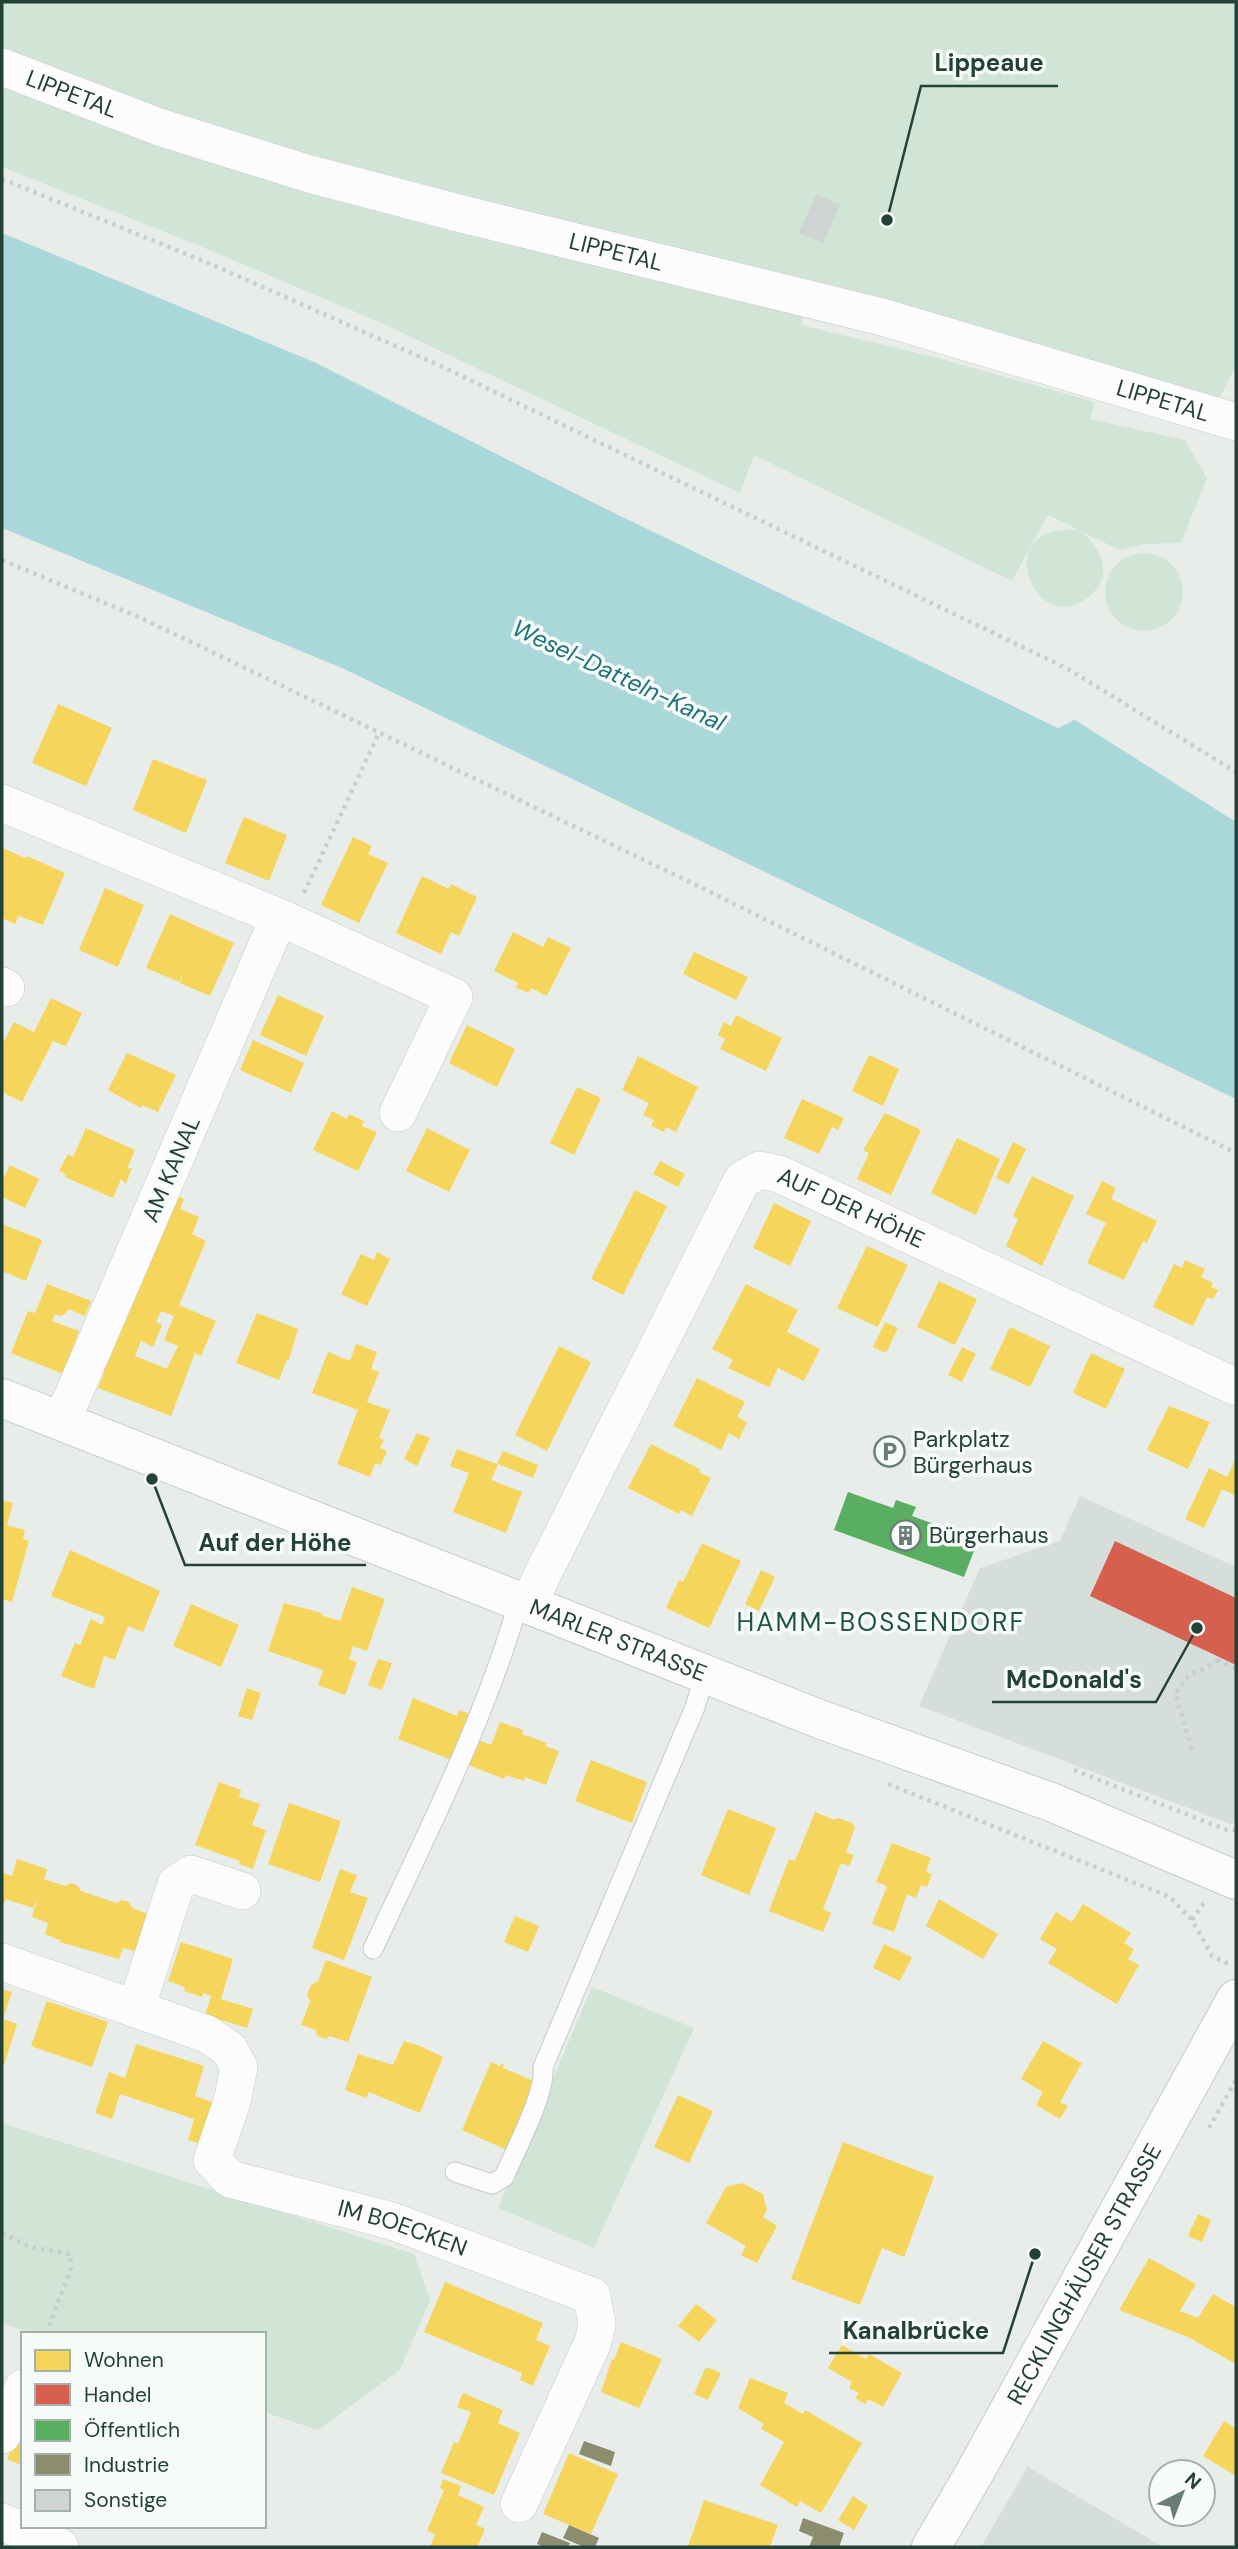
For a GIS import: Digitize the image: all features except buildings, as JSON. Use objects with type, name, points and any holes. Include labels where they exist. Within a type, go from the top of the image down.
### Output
[{"type":"main road","name":"MARLER STRASSE","points":[[2,1398],[856,1733],[1051,1802],[1236,1880]]},
{"type":"main road","name":"RECKLINGHÄUSER STRASSE","points":[[931,2547],[1236,1999]]},
{"type":"street","name":"LIPPETAL","points":[[2,68],[159,127],[306,173],[882,317],[1236,422]]},
{"type":"street","points":[[2,803],[285,919],[454,997],[398,1114]]},
{"type":"street","name":"AM KANAL","points":[[62,1421],[285,919]]},
{"type":"street","name":"AUF DER HÖHE","points":[[524,1603],[546,1567],[742,1180],[760,1170],[779,1174],[1236,1387]]},
{"type":"street","points":[[136,2009],[176,1884],[191,1874],[243,1891]]},
{"type":"street","name":"IM BOECKEN","points":[[2,1962],[206,2034],[229,2049],[239,2067],[232,2102],[212,2160],[230,2179],[392,2221],[592,2296],[597,2324],[593,2342],[519,2504]]},
{"type":"street","points":[[2,2435],[21,2392]]},
{"type":"street","points":[[2,2522],[60,2547]]},
{"type":"lane","points":[[373,1949],[457,1770],[510,1632],[524,1603]]},
{"type":"lane","points":[[455,2172],[492,2184],[504,2177],[538,2096],[544,2076],[543,2067],[695,1707],[705,1674]]},
{"type":"path","points":[[2,179],[213,265],[443,367],[1068,669],[1236,772]]},
{"type":"path","points":[[2,560],[141,618],[694,884],[1236,1153]]},
{"type":"path","points":[[285,919],[379,733]]},
{"type":"path","points":[[1192,1749],[1175,1694],[1189,1675],[1204,1669],[1219,1658],[1236,1669]]},
{"type":"path","points":[[1192,1920],[1212,1956],[1236,1967]]},
{"type":"path","points":[[2,2233],[30,2247],[70,2254],[71,2268],[47,2332]]},
{"type":"shaded area","points":[[1080,1496],[1236,1567],[1236,1822],[1230,1824],[919,1706],[980,1568],[1060,1541]]},
{"type":"shaded area","points":[[1028,2466],[1038,2473],[1163,2547],[981,2547]]},
{"type":"green space","points":[[2,2],[1236,2],[1236,366],[1215,407],[326,168],[2,54]]},
{"type":"green space","points":[[2,77],[806,306],[801,325],[934,357],[1095,402],[1090,419],[1185,440],[1207,478],[1181,543],[1144,544],[1120,550],[1082,532],[1099,554],[1102,579],[1090,596],[1070,606],[1052,604],[1038,593],[1029,577],[1027,559],[1034,543],[1051,532],[1079,530],[1048,515],[1012,581],[754,455],[740,493],[377,321],[2,167]]},
{"type":"green space","points":[[1144,553],[1159,556],[1172,564],[1180,577],[1183,592],[1180,607],[1172,620],[1159,628],[1144,631],[1129,628],[1116,620],[1108,607],[1105,592],[1108,577],[1116,564],[1129,556]]},
{"type":"green space","points":[[592,1987],[694,2028],[594,2248],[498,2208]]},
{"type":"green space","points":[[2,2123],[414,2254],[430,2300],[400,2370],[318,2430],[266,2413],[266,2332],[29,2332],[2,2323]]},
{"type":"water","name":"Wesel-Datteln-Kanal","points":[[2,233],[314,362],[606,509],[1058,728],[1075,720],[1236,822],[1236,1099],[342,668],[2,528]]},
{"type":"place","name":"Lippeaue","points":[[887,220]]},
{"type":"place","name":"Parkplatz Bürgerhaus","points":[[890,1452]]},
{"type":"place","name":"Auf der Höhe","points":[[152,1479]]},
{"type":"place","name":"Bürgerhaus","points":[[906,1535]]},
{"type":"place","name":"McDonald's","points":[[1197,1628]]},
{"type":"place","name":"Kanalbrücke","points":[[1035,2254]]},
{"type":"district","name":"HAMM-BOSSENDORF","points":[[881,1622]]}]
